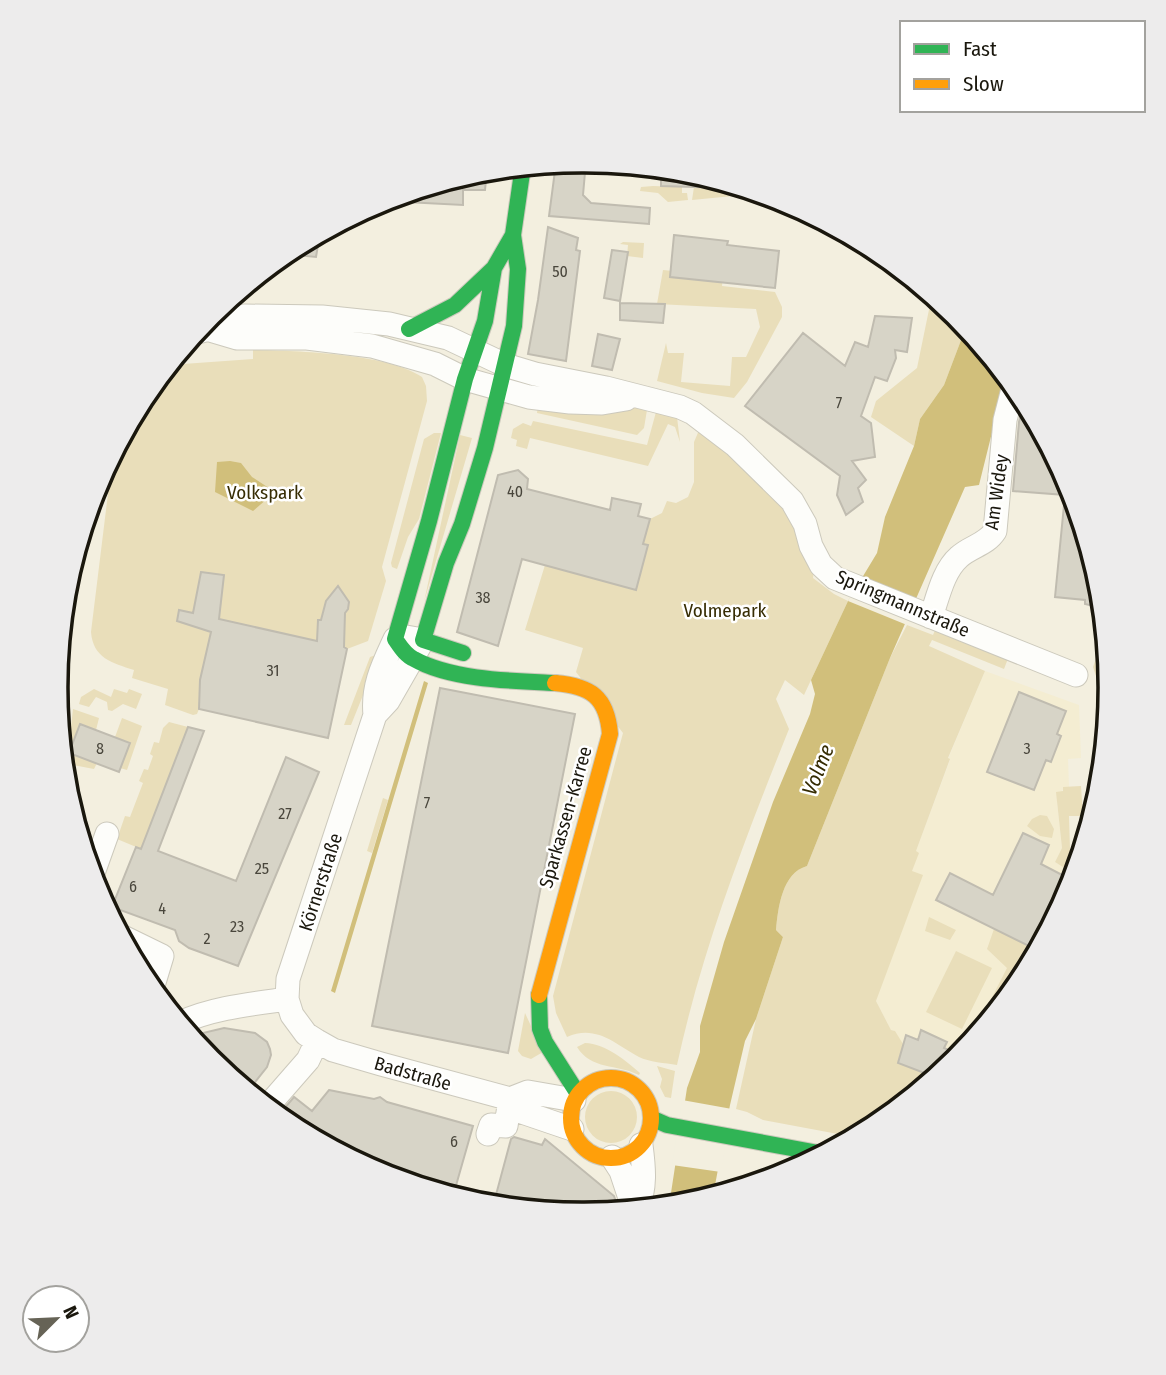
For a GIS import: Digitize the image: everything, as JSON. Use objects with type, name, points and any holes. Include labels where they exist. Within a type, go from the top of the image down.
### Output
[{"type":"street","name":"Körnerstraße","points":[[375,715],[388,701],[418,649],[446,563],[462,524],[485,448],[514,326],[518,269],[513,235],[521,177]]},
{"type":"street","name":"Körnerstraße","points":[[287,999],[288,979],[375,715],[373,695],[380,670],[395,639],[429,521],[465,379],[485,321],[494,268],[513,235]]},
{"type":"street","points":[[409,328],[455,305],[494,268]]},
{"type":"street","name":"Springmannstraße","points":[[222,321],[235,317],[286,315],[360,320],[409,328],[448,338],[505,365],[535,374],[680,407],[724,435],[792,501],[805,524],[811,546],[821,565],[835,578],[1076,675]]},
{"type":"street","points":[[213,330],[237,338],[307,338],[372,346],[435,364],[465,379],[500,390]]},
{"type":"street","name":"Springmannstraße","points":[[500,390],[570,402],[618,401],[634,396]]},
{"type":"street","name":"Am Widey","points":[[923,613],[949,567],[961,555],[990,539],[995,531],[1005,420],[1010,401]]},
{"type":"street","points":[[395,639],[406,637],[418,649],[481,659]]},
{"type":"street","name":"Sparkassen-Karree","points":[[418,649],[440,668],[512,682],[540,681],[571,685],[592,692],[600,700],[610,722],[610,734],[539,989],[540,1029],[576,1097]]},
{"type":"street","name":"Sparkassen-Karree","points":[[500,664],[540,681]]},
{"type":"street","points":[[98,859],[107,834]]},
{"type":"street","points":[[136,943],[162,956],[156,975]]},
{"type":"street","points":[[190,1020],[226,1009],[287,999],[299,1025],[317,1041],[308,1060],[274,1099]]},
{"type":"street","points":[[539,1010],[567,1047]]},
{"type":"street","name":"Badstraße","points":[[317,1041],[333,1050],[510,1099],[522,1112],[572,1129]]},
{"type":"street","points":[[659,1122],[644,1142],[630,1153],[612,1157],[591,1152],[580,1143],[570,1120],[576,1097],[592,1075],[628,1082],[639,1090],[659,1122],[807,1151]]},
{"type":"street","name":"Badstraße","points":[[510,1099],[528,1092],[576,1097]]},
{"type":"street","points":[[488,1134],[491,1125],[506,1126],[510,1099]]},
{"type":"street","points":[[644,1142],[664,1142]]},
{"type":"street","points":[[642,1199],[645,1179],[644,1142]]},
{"type":"street","points":[[612,1157],[621,1171],[632,1200]]},
{"type":"shaded area","points":[[985,671],[1079,705],[1081,758],[1068,759],[1069,787],[1064,787],[1057,802],[1062,848],[1055,862],[1065,868],[1059,884],[1029,945],[1011,973],[970,1027],[924,1073],[898,1063],[895,1031],[891,1030],[876,1001],[907,875],[950,760],[948,759]]},
{"type":"green space","points":[[641,187],[682,187],[682,193],[687,193],[688,200],[668,202],[658,193],[640,191]]},
{"type":"green space","points":[[694,187],[716,190],[733,196],[692,200]]},
{"type":"green space","points":[[644,243],[643,258],[627,256],[628,245],[620,244]]},
{"type":"green space","points":[[663,270],[723,276],[722,286],[775,292],[782,307],[782,317],[747,382],[734,398],[657,381],[666,343],[668,353],[684,353],[681,382],[730,386],[732,357],[746,357],[760,327],[756,309],[657,304]]},
{"type":"green space","points":[[929,307],[961,339],[944,385],[920,419],[914,446],[871,417],[876,401],[917,368]]},
{"type":"green space","name":"Volkspark","points":[[253,350],[293,351],[364,358],[386,363],[422,377],[427,401],[382,567],[386,581],[368,641],[347,649],[214,618],[200,680],[199,709],[197,714],[193,715],[165,705],[168,689],[132,678],[134,670],[105,658],[95,648],[91,632],[109,487],[137,430],[183,364],[253,359]]},
{"type":"green space","points":[[538,404],[631,407],[647,410],[644,428],[637,435],[537,413]]},
{"type":"green space","points":[[656,412],[677,417],[680,442],[675,427],[668,424],[648,466],[530,438],[527,449],[516,446],[517,440],[511,438],[513,429],[523,423],[531,426],[533,421],[647,445]]},
{"type":"green space","name":"Volmepark","points":[[700,428],[784,503],[814,568],[813,578],[848,601],[804,695],[785,680],[776,699],[789,729],[712,937],[677,1065],[643,1059],[596,1034],[567,1037],[556,1013],[553,996],[623,733],[576,672],[583,648],[525,630],[545,565],[636,590],[648,545],[643,544],[650,519],[662,513],[667,501],[676,503],[688,497],[694,482],[694,442]]},
{"type":"green space","points":[[434,433],[441,433],[419,519],[408,537],[397,569],[392,567],[391,563],[424,439]]},
{"type":"green space","points":[[460,435],[472,438],[424,602]]},
{"type":"green space","points":[[907,625],[933,635],[936,628],[1009,656],[1004,669],[932,640],[929,646],[985,671],[948,758],[950,759],[916,851],[919,853],[912,871],[923,875],[876,1001],[891,1030],[895,1031],[903,1044],[898,1063],[924,1073],[896,1096],[838,1134],[763,1120],[736,1109],[756,1019],[783,937],[776,930],[780,902],[792,876],[807,866],[890,658]]},
{"type":"green space","points":[[376,655],[378,658],[351,725],[344,725],[370,657]]},
{"type":"green space","points":[[1097,655],[1098,681],[1093,667]]},
{"type":"green space","points":[[94,689],[111,697],[114,689],[127,693],[129,689],[142,694],[136,709],[123,704],[112,711],[108,710],[107,702],[96,697],[89,707],[79,704],[81,697]]},
{"type":"green space","points":[[73,709],[99,718],[96,730],[80,724],[72,745]]},
{"type":"green space","points":[[122,718],[142,726],[127,770],[120,768],[130,743],[115,737]]},
{"type":"green space","points":[[169,722],[188,727],[141,849],[117,839],[125,816],[130,817],[143,783],[139,781],[144,769],[148,770],[154,742],[159,743],[163,728]]},
{"type":"green space","points":[[73,754],[97,763],[94,769],[75,765]]},
{"type":"green space","points":[[1081,786],[1083,810],[1081,816],[1069,816],[1071,849],[1065,868],[1055,862],[1062,848],[1056,792],[1063,791],[1063,787]]},
{"type":"green space","points":[[383,798],[388,800],[372,853],[367,851]]},
{"type":"green space","points":[[1040,815],[1047,816],[1054,829],[1052,838],[1040,836],[1027,826],[1032,819]]},
{"type":"green space","points":[[929,917],[956,930],[950,940],[925,931]]},
{"type":"green space","points":[[994,929],[1029,945],[989,1004],[1007,968],[987,949]]},
{"type":"green space","points":[[956,951],[992,968],[962,1029],[926,1012]]},
{"type":"green space","points":[[525,1013],[543,1052],[531,1059],[522,1056],[518,1051]]},
{"type":"green space","points":[[585,1043],[600,1046],[615,1054],[640,1073],[639,1075],[590,1060],[577,1047]]},
{"type":"green space","points":[[657,1066],[675,1071],[671,1098],[665,1097],[660,1087],[662,1079]]},
{"type":"green space","points":[[611,1091],[630,1098],[637,1117],[630,1136],[611,1143],[592,1136],[585,1117],[592,1098]]},
{"type":"water","name":"Volme","points":[[961,339],[1003,390],[979,485],[965,487],[890,658],[807,866],[792,876],[783,892],[776,930],[783,937],[756,1019],[745,1041],[715,1185],[671,1194],[687,1088],[700,1052],[700,1026],[724,942],[773,802],[810,714],[815,694],[811,680],[848,601],[877,553],[885,517],[914,446],[920,419],[944,385]]},
{"type":"water","points":[[217,462],[241,463],[252,477],[275,492],[253,511],[215,492]]},
{"type":"water","points":[[424,681],[428,683],[335,993],[331,991]]},
{"type":"pier","points":[[859,577],[918,601],[907,625],[848,601]]},
{"type":"pier","points":[[682,1100],[732,1109],[721,1172],[672,1165]]},
{"type":"building","points":[[585,173],[583,195],[591,203],[650,208],[649,224],[549,216],[555,174]]},
{"type":"building","points":[[661,179],[703,187],[661,186]]},
{"type":"building","points":[[486,182],[485,190],[463,190],[463,205],[412,202]]},
{"type":"building","points":[[548,227],[578,238],[576,250],[580,251],[566,361],[528,354]]},
{"type":"building","points":[[674,235],[728,241],[727,245],[779,251],[775,288],[670,277]]},
{"type":"building","points":[[318,247],[316,257],[304,256]]},
{"type":"building","points":[[612,250],[628,252],[620,301],[604,298]]},
{"type":"building","points":[[620,303],[665,304],[663,323],[620,320]]},
{"type":"building","points":[[875,316],[912,318],[907,352],[895,350],[896,358],[887,381],[875,377],[861,416],[871,423],[875,457],[852,461],[866,480],[858,488],[863,502],[846,515],[837,495],[840,476],[745,406],[803,333],[845,366],[855,342],[868,347]]},
{"type":"building","points":[[598,334],[620,339],[612,370],[592,366]]},
{"type":"building","points":[[1020,416],[1045,460],[1060,495],[1013,491]]},
{"type":"building","points":[[518,470],[528,479],[527,489],[610,510],[612,498],[641,504],[638,516],[650,519],[643,544],[648,545],[636,590],[522,559],[498,646],[457,632],[498,475]]},
{"type":"building","points":[[1064,505],[1080,554],[1091,605],[1085,604],[1085,600],[1055,597]]},
{"type":"building","points":[[201,572],[224,575],[219,619],[317,641],[318,620],[321,620],[326,601],[338,586],[349,602],[345,613],[344,647],[347,649],[328,738],[199,709],[200,680],[211,632],[177,621],[179,610],[193,613]]},
{"type":"building","points":[[440,688],[575,714],[508,1053],[372,1026]]},
{"type":"building","points":[[1019,692],[1066,711],[1057,734],[1061,736],[1051,762],[1046,760],[1034,790],[987,772]]},
{"type":"building","points":[[80,724],[130,743],[119,772],[73,754],[72,745]]},
{"type":"building","points":[[188,727],[204,731],[158,851],[236,881],[286,757],[319,772],[238,966],[189,948],[179,941],[175,930],[118,909],[115,901],[136,847],[141,849]]},
{"type":"building","points":[[1023,833],[1049,845],[1041,864],[1062,875],[1028,946],[936,900],[950,873],[993,895]]},
{"type":"building","points":[[224,1028],[255,1033],[267,1042],[270,1049],[267,1067],[254,1083],[202,1033]]},
{"type":"building","points":[[921,1030],[947,1042],[944,1048],[948,1050],[924,1073],[898,1063],[906,1035],[918,1040]]},
{"type":"building","points":[[329,1090],[374,1099],[380,1097],[387,1102],[473,1126],[456,1186],[418,1175],[355,1149],[286,1107],[294,1097],[312,1111]]},
{"type":"building","points":[[514,1137],[542,1145],[545,1139],[614,1196],[616,1201],[549,1201],[496,1194],[511,1139]]},
{"type":"traffic: fast","points":[[463,653],[423,640],[485,448],[514,326],[518,269],[513,235],[521,177]]},
{"type":"traffic: fast","points":[[513,235],[494,268],[485,321],[465,379],[429,521],[395,639],[411,657],[446,671],[483,678],[555,683]]},
{"type":"traffic: fast","points":[[409,329],[455,305],[494,268]]},
{"type":"traffic: fast","points":[[539,995],[540,1029],[545,1042],[578,1094]]},
{"type":"traffic: fast","points":[[651,1118],[667,1125],[807,1151]]},
{"type":"traffic: slow","points":[[539,995],[610,734],[605,711],[595,696],[578,687],[555,683]]},
{"type":"traffic: slow","points":[[611,1078],[626,1081],[639,1090],[648,1103],[651,1118],[648,1133],[639,1146],[626,1155],[611,1158],[596,1155],[583,1146],[574,1133],[571,1118],[574,1103],[583,1090],[596,1081],[611,1078]]}]
